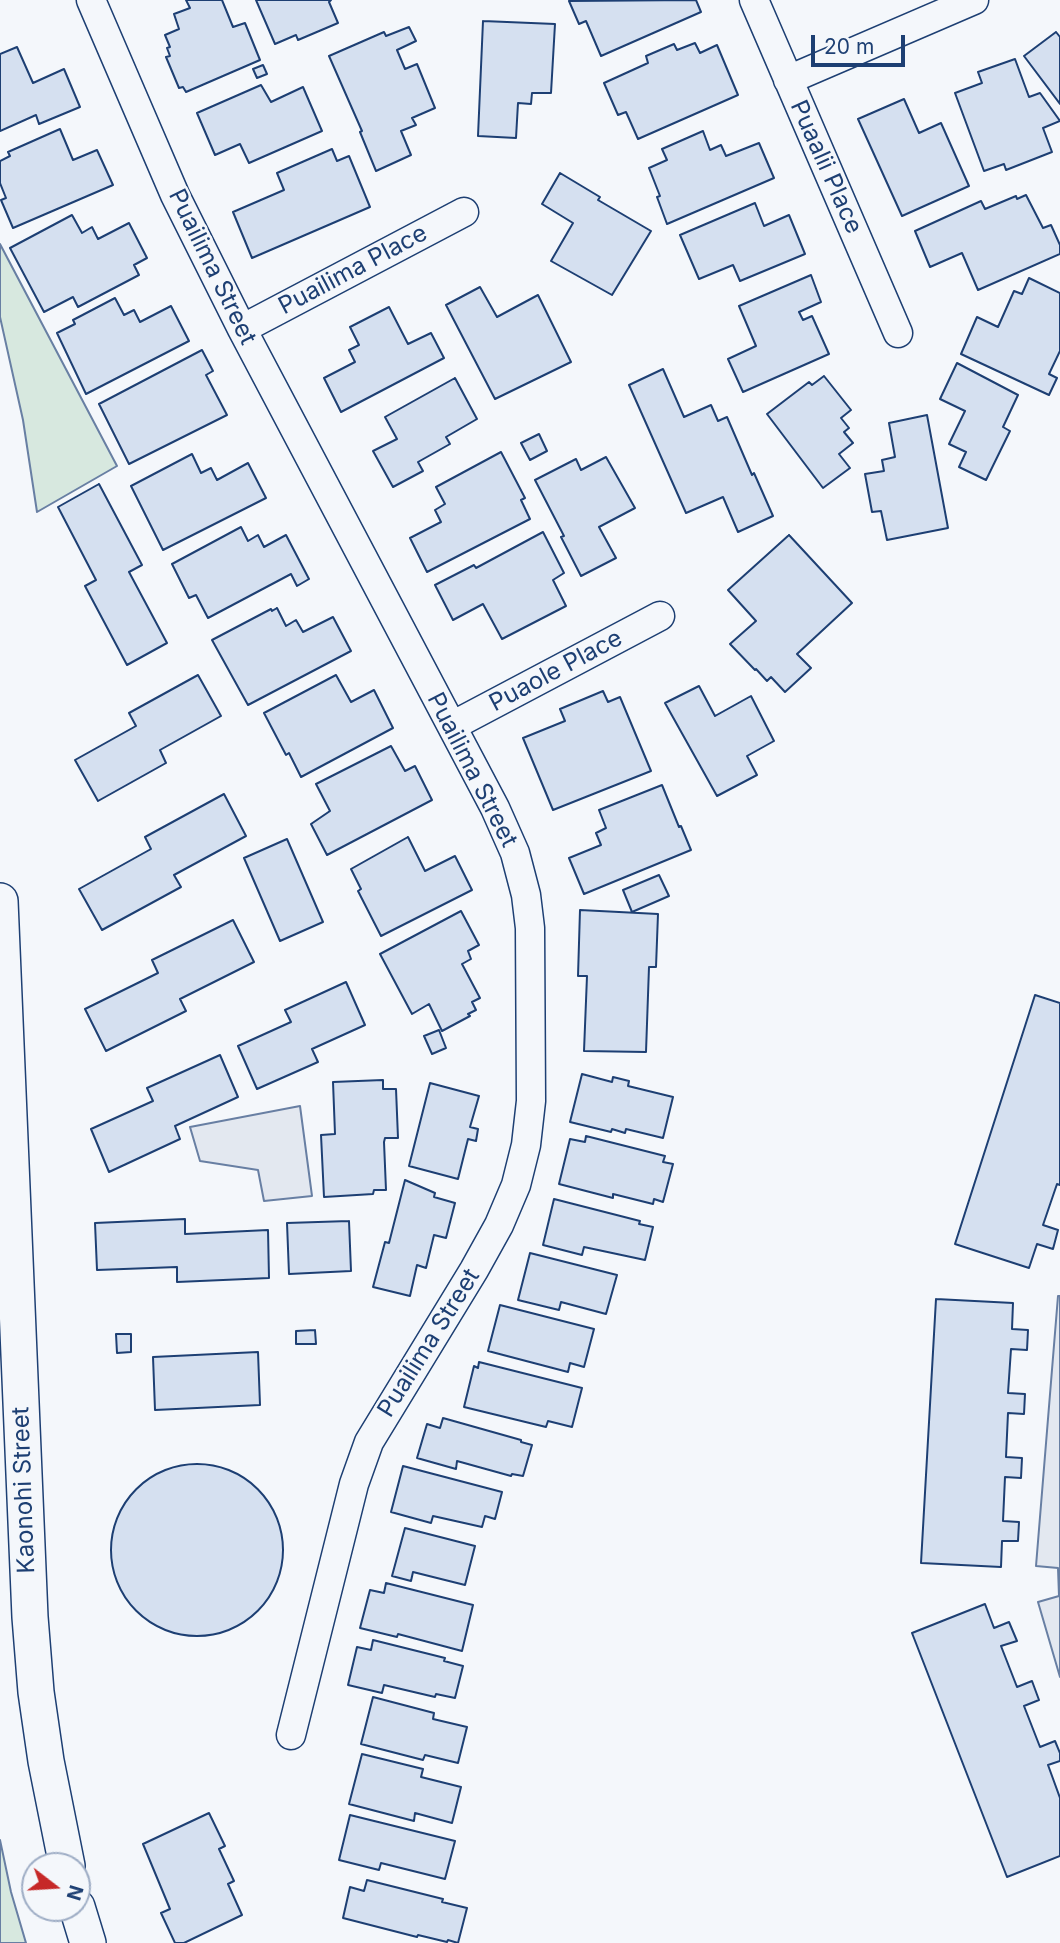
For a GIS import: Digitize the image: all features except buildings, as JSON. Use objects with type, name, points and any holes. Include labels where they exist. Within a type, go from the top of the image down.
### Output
[{"type":"street","name":"Puailima Street","points":[[91,0],[175,195],[242,328],[495,808],[515,853],[526,895],[530,928],[531,1101],[526,1145],[516,1185],[499,1225],[474,1270],[369,1442],[354,1484],[292,1735]]},
{"type":"street","name":"Puaalii Place","points":[[754,0],[898,333]]},
{"type":"street","points":[[788,80],[974,0]]},
{"type":"street","name":"Puailima Place","points":[[242,328],[464,212]]},
{"type":"street","name":"Puaole Place","points":[[452,726],[660,616]]},
{"type":"street","name":"Kaonohi Street","points":[[0,901],[30,1617],[36,1692],[46,1761],[64,1852]]},
{"type":"street","points":[[82,1922],[88,1943]]},
{"type":"shaded area","points":[[0,244],[117,466],[37,512],[23,420],[0,317]]},
{"type":"shaded area","points":[[300,1106],[312,1196],[264,1201],[258,1170],[200,1161],[190,1127]]},
{"type":"shaded area","points":[[1058,1296],[1060,1677],[1038,1602],[1059,1596],[1058,1568],[1036,1566]]},
{"type":"shaded area","points":[[0,1840],[11,1892],[26,1943],[0,1943]]}]
